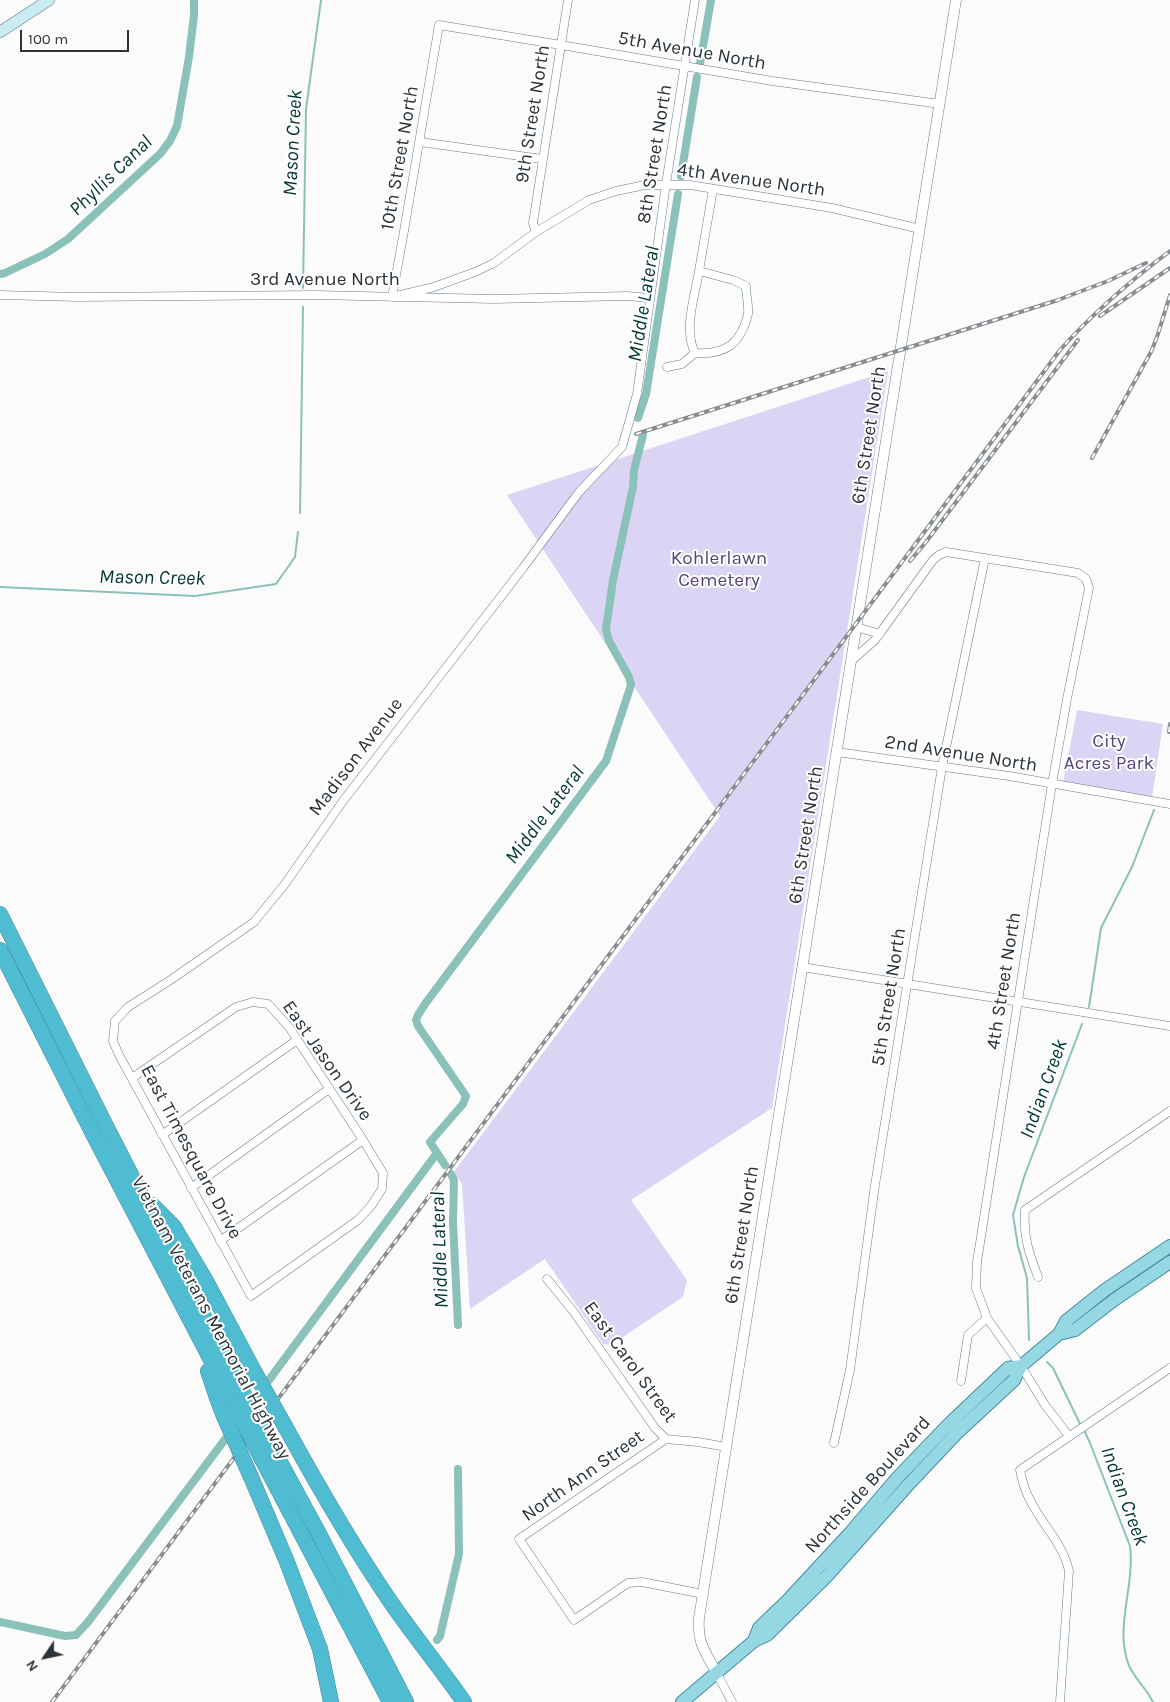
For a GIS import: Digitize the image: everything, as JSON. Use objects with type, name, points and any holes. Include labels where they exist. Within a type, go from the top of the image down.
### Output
[{"type":"highway","name":"Vietnam Veterans Memorial Highway","points":[[0,914],[241,1389],[268,1455],[390,1702]]},
{"type":"highway","name":"Vietnam Veterans Memorial Highway","points":[[0,950],[198,1336],[228,1408],[268,1455]]},
{"type":"highway","points":[[140,1193],[174,1227],[355,1547],[463,1702]]},
{"type":"highway","points":[[228,1408],[251,1477],[287,1562],[320,1649],[331,1702]]},
{"type":"highway","points":[[268,1455],[318,1532],[406,1702]]},
{"type":"main road","points":[[0,32],[49,0]]},
{"type":"main road","name":"Northside Boulevard","points":[[682,1702],[754,1641],[759,1628],[844,1540],[898,1477],[949,1424],[1008,1368],[1021,1366],[1059,1334],[1066,1321],[1105,1290],[1170,1246]]},
{"type":"main road","name":"Northside Boulevard","points":[[1059,1334],[1075,1330],[1114,1300],[1170,1262]]},
{"type":"street","name":"9th Street North","points":[[536,232],[533,223],[568,0]]},
{"type":"street","name":"8th Street North","points":[[592,478],[622,447],[637,394],[666,184],[695,0]]},
{"type":"street","name":"6th Street North","points":[[716,1672],[700,1642],[698,1631],[703,1594],[956,0]]},
{"type":"street","name":"5th Avenue North","points":[[439,26],[772,81],[940,104]]},
{"type":"street","name":"10th Street North","points":[[392,297],[439,26]]},
{"type":"street","points":[[420,142],[542,159]]},
{"type":"street","name":"4th Avenue North","points":[[392,297],[434,287],[475,272],[494,263],[536,232],[589,200],[645,185],[690,185],[832,208],[920,229]]},
{"type":"street","points":[[695,353],[690,344],[691,322],[713,189]]},
{"type":"street","points":[[667,367],[682,364],[695,353],[707,354],[724,351],[739,338],[748,312],[746,286],[733,280],[699,272]]},
{"type":"street","name":"3rd Avenue North","points":[[0,295],[494,299],[627,296],[650,298]]},
{"type":"street","name":"Madison Avenue","points":[[115,1021],[128,1007],[254,922],[285,884],[316,837],[349,793],[592,478]]},
{"type":"street","points":[[851,661],[880,634],[934,560],[940,555],[946,552],[984,558]]},
{"type":"street","name":"4th Street North","points":[[984,558],[1078,573],[1086,579],[1089,588],[1052,784],[977,1262],[976,1288],[987,1318],[1021,1366],[1045,1405],[1073,1434]]},
{"type":"street","name":"5th Street North","points":[[834,1443],[850,1370],[875,1185],[942,767],[984,558]]},
{"type":"street","points":[[856,627],[880,634]]},
{"type":"street","name":"2nd Avenue North","points":[[837,752],[1052,784],[1170,804]]},
{"type":"street","points":[[802,967],[1170,1026]]},
{"type":"street","name":"East Jason Drive","points":[[132,1078],[236,1007],[253,1002],[268,1004],[289,1027],[383,1174],[382,1189],[358,1220],[251,1296]]},
{"type":"street","name":"East Timesquare Drive","points":[[115,1021],[113,1041],[162,1135],[251,1296]]},
{"type":"street","points":[[162,1135],[297,1040]]},
{"type":"street","points":[[191,1188],[330,1089]]},
{"type":"street","points":[[1038,1277],[1023,1229],[1025,1210],[1170,1111]]},
{"type":"street","points":[[220,1241],[363,1140]]},
{"type":"street","name":"East Carol Street","points":[[547,1279],[574,1311],[655,1428],[666,1439],[727,1447]]},
{"type":"street","points":[[960,1381],[968,1335],[987,1318]]},
{"type":"street","points":[[1060,1702],[1069,1571],[1067,1561],[1058,1542],[1030,1500],[1020,1470],[1170,1368]]},
{"type":"street","name":"North Ann Street","points":[[666,1439],[519,1539],[574,1620],[628,1584],[642,1582],[703,1594]]},
{"type":"street","points":[[716,1672],[732,1702]]},
{"type":"green space","name":"Kohlerlawn Cemetery","points":[[888,371],[772,1108],[631,1200],[687,1280],[683,1297],[611,1345],[603,1344],[545,1259],[470,1309],[462,1184],[454,1172],[720,816],[507,495]]},
{"type":"green space","name":"City Acres Park","points":[[1077,710],[1163,724],[1152,797],[1063,783]]},
{"type":"waterway","name":"Phyllis Canal","points":[[0,274],[45,254],[68,239],[160,154],[170,141],[177,126],[189,57],[194,0]]},
{"type":"waterway","name":"Mason Creek","points":[[303,288],[306,109],[321,0]]},
{"type":"waterway","name":"Middle Lateral","points":[[700,64],[711,0]]},
{"type":"waterway","name":"Middle Lateral","points":[[681,176],[697,77]]},
{"type":"waterway","name":"Middle Lateral","points":[[638,418],[646,394],[678,194]]},
{"type":"waterway","name":"Mason Creek","points":[[300,513],[303,307]]},
{"type":"waterway","name":"Middle Lateral","points":[[445,1165],[430,1142],[463,1104],[466,1096],[418,1026],[416,1020],[425,1004],[606,761],[631,685],[629,677],[609,641],[606,629],[613,580],[633,487],[634,470],[643,435]]},
{"type":"waterway","name":"Mason Creek","points":[[0,587],[195,596],[276,584],[295,557],[298,532]]},
{"type":"waterway","name":"Indian Creek","points":[[1089,1007],[1101,928],[1132,867],[1154,810]]},
{"type":"waterway","name":"Indian Creek","points":[[1029,1340],[1027,1278],[1018,1246],[1013,1215],[1024,1177],[1082,1024]]},
{"type":"waterway","points":[[249,1407],[437,1153]]},
{"type":"waterway","name":"Middle Lateral","points":[[451,1174],[454,1180],[453,1222],[458,1325]]},
{"type":"waterway","name":"Indian Creek","points":[[1047,1362],[1053,1368],[1081,1426]]},
{"type":"waterway","points":[[0,1622],[65,1636],[76,1635],[88,1622],[232,1430]]},
{"type":"waterway","name":"Indian Creek","points":[[1084,1430],[1130,1546],[1131,1560],[1124,1618],[1124,1646],[1129,1666],[1153,1702]]},
{"type":"waterway","name":"Middle Lateral","points":[[437,1640],[440,1636],[459,1554],[458,1469]]},
{"type":"railway","points":[[52,1702],[1060,350],[1112,298],[1170,251]]},
{"type":"railway","points":[[636,434],[1058,300],[1108,281],[1146,263]]},
{"type":"railway","points":[[1100,316],[1170,268]]},
{"type":"railway","points":[[1092,458],[1151,352],[1170,295]]},
{"type":"railway","points":[[910,561],[1078,340]]},
{"type":"railway","points":[[1169,732],[1170,724]]}]
